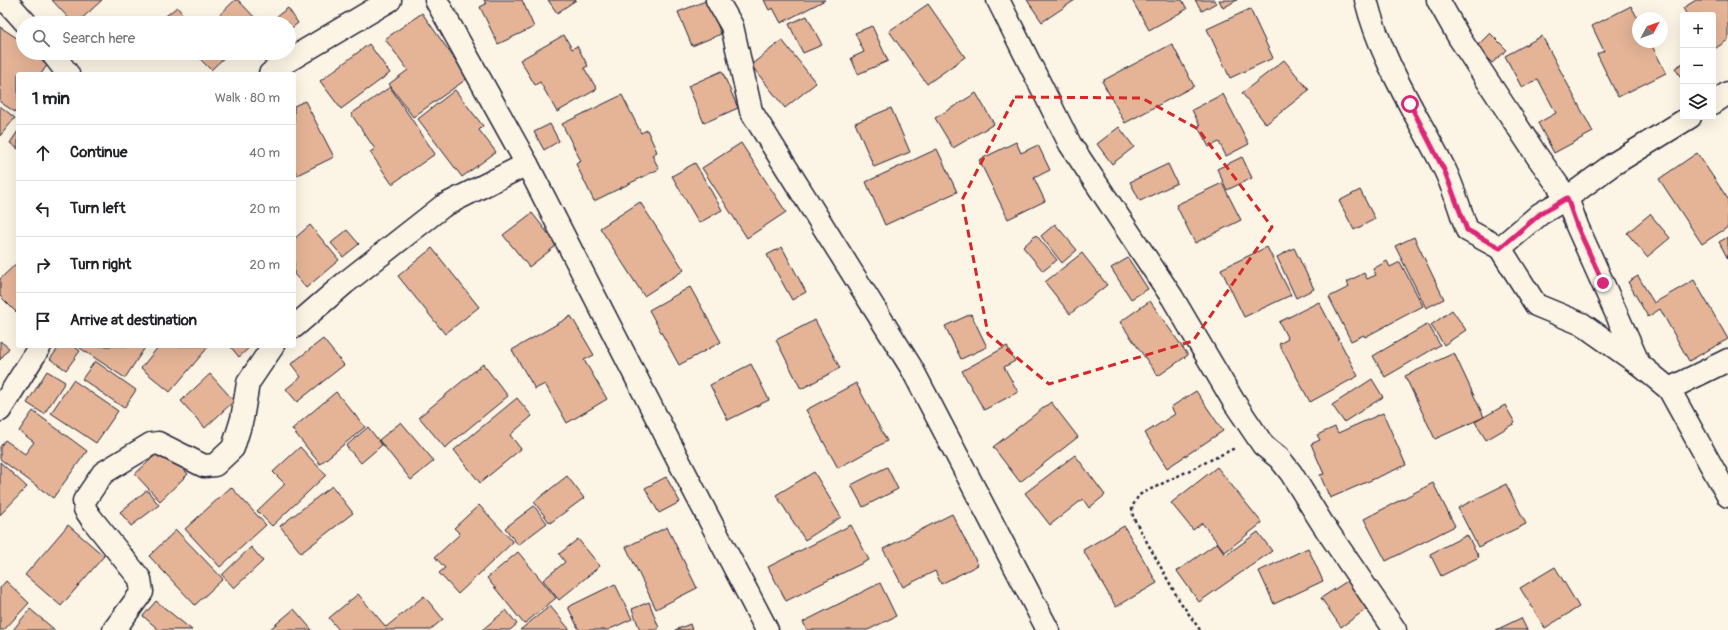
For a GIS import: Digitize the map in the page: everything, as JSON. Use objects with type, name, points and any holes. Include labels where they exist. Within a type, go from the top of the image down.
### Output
[{"type":"street","points":[[2,0],[9,4],[20,16]]},
{"type":"street","points":[[296,56],[390,0]]},
{"type":"street","points":[[436,0],[527,164],[767,630]]},
{"type":"street","points":[[717,0],[732,26],[751,111],[911,367],[1048,630]]},
{"type":"street","points":[[998,0],[1070,144],[1172,297],[1234,402],[1262,445],[1279,458],[1292,473],[1322,524],[1395,630]]},
{"type":"street","points":[[1366,0],[1372,26],[1445,172],[1467,230],[1500,248],[1536,305],[1582,324],[1640,365],[1669,389],[1728,496]]},
{"type":"street","points":[[1438,0],[1464,46],[1537,156],[1567,198],[1577,226],[1640,365]]},
{"type":"street","points":[[57,60],[66,72]]},
{"type":"street","points":[[272,72],[289,60]]},
{"type":"street","points":[[1716,101],[1728,93]]},
{"type":"street","points":[[1500,248],[1540,214],[1567,198],[1612,165],[1685,120]]},
{"type":"street","points":[[296,325],[345,283],[443,206],[527,164]]},
{"type":"street","points":[[0,410],[39,348]]},
{"type":"street","points":[[114,630],[142,592],[140,579],[90,518],[85,509],[84,501],[103,473],[151,444],[158,443],[204,466],[215,465],[233,448],[242,419],[248,382],[272,348]]},
{"type":"street","points":[[1669,389],[1728,360]]},
{"type":"path","points":[[1200,630],[1179,600],[1133,517],[1132,507],[1139,495],[1239,446],[1262,445]]},
{"type":"highlighted area","points":[[1015,97],[1142,98],[1198,129],[1272,227],[1193,341],[1049,384],[988,334],[962,200]]},
{"type":"building","points":[[52,0],[102,0],[85,16],[67,16]]},
{"type":"building","points":[[235,0],[238,0],[253,16],[218,16]]},
{"type":"building","points":[[484,0],[522,0],[534,27],[498,44],[480,7],[486,4]]},
{"type":"building","points":[[548,0],[576,0],[557,13]]},
{"type":"building","points":[[708,0],[721,34],[692,46],[678,12]]},
{"type":"building","points":[[764,0],[825,0],[781,23],[773,8],[769,10]]},
{"type":"building","points":[[1027,0],[1075,0],[1042,22]]},
{"type":"building","points":[[1132,0],[1182,0],[1187,9],[1149,30]]},
{"type":"building","points":[[1195,0],[1214,0],[1216,3],[1202,11]]},
{"type":"building","points":[[1219,0],[1237,0],[1223,8]]},
{"type":"building","points":[[1696,0],[1728,0],[1728,40],[1716,48],[1716,12],[1685,12],[1683,8]]},
{"type":"building","points":[[928,4],[965,57],[927,84],[889,31]]},
{"type":"building","points":[[1631,6],[1634,12],[1632,12],[1632,48],[1653,48],[1666,73],[1618,97],[1597,54],[1604,51],[1592,26]]},
{"type":"building","points":[[177,7],[184,16],[166,16]]},
{"type":"building","points":[[288,8],[293,16],[277,16]]},
{"type":"building","points":[[1250,9],[1273,58],[1230,78],[1207,29]]},
{"type":"building","points":[[422,13],[468,78],[413,117],[389,84],[408,70],[385,39]]},
{"type":"building","points":[[807,16],[822,45],[803,53],[789,24]]},
{"type":"building","points":[[872,26],[888,61],[858,74],[851,58],[864,52],[855,33]]},
{"type":"building","points":[[0,27],[16,37],[16,60],[50,61],[42,72],[16,72],[15,112],[0,102]]},
{"type":"building","points":[[1490,33],[1507,50],[1492,63],[1476,47]]},
{"type":"building","points":[[564,35],[572,49],[577,46],[588,66],[584,68],[597,89],[557,112],[540,82],[535,85],[520,60]]},
{"type":"building","points":[[1542,36],[1593,132],[1554,153],[1538,123],[1556,113],[1538,79],[1522,88],[1505,56]]},
{"type":"building","points":[[782,40],[816,83],[785,108],[751,65]]},
{"type":"building","points":[[369,44],[390,73],[341,109],[320,81]]},
{"type":"building","points":[[1172,44],[1194,86],[1125,123],[1102,81]]},
{"type":"building","points":[[201,60],[222,60],[211,70]]},
{"type":"building","points":[[1284,60],[1309,90],[1266,124],[1242,93]]},
{"type":"building","points":[[1680,65],[1680,76],[1675,68]]},
{"type":"building","points":[[722,71],[738,108],[704,123],[688,86]]},
{"type":"building","points":[[390,87],[435,154],[392,184],[370,152],[375,149],[351,114]]},
{"type":"building","points":[[455,90],[483,126],[479,130],[496,152],[462,177],[418,119]]},
{"type":"building","points":[[976,93],[994,124],[953,148],[935,118]]},
{"type":"building","points":[[1223,94],[1249,144],[1226,156],[1219,142],[1209,147],[1198,127],[1200,126],[1192,110]]},
{"type":"building","points":[[622,95],[641,133],[647,130],[657,152],[652,155],[659,169],[594,201],[576,164],[581,161],[562,124]]},
{"type":"building","points":[[305,101],[334,157],[297,175],[296,173],[296,105]]},
{"type":"building","points":[[0,106],[15,118],[0,136]]},
{"type":"building","points":[[891,108],[910,152],[874,167],[855,123]]},
{"type":"building","points":[[550,124],[559,141],[544,150],[534,132]]},
{"type":"building","points":[[1119,127],[1134,147],[1112,164],[1097,144]]},
{"type":"building","points":[[16,134],[16,148],[10,143]]},
{"type":"building","points":[[1016,142],[1021,153],[1038,145],[1050,170],[1034,178],[1045,201],[1008,219],[979,160]]},
{"type":"building","points":[[741,143],[786,212],[747,238],[702,168]]},
{"type":"building","points":[[937,149],[957,192],[885,225],[866,182]]},
{"type":"building","points":[[1697,153],[1728,199],[1728,227],[1702,244],[1659,179]]},
{"type":"building","points":[[1242,157],[1252,178],[1227,190],[1217,169]]},
{"type":"building","points":[[695,163],[722,210],[699,223],[672,176]]},
{"type":"building","points":[[1168,164],[1177,183],[1140,201],[1130,182]]},
{"type":"building","points":[[1222,183],[1241,220],[1195,243],[1176,205]]},
{"type":"building","points":[[1360,190],[1375,219],[1354,230],[1339,201]]},
{"type":"building","points":[[640,202],[684,270],[644,296],[600,228]]},
{"type":"building","points":[[532,213],[557,245],[529,267],[503,235]]},
{"type":"building","points":[[1650,214],[1670,238],[1647,257],[1627,233]]},
{"type":"building","points":[[1055,224],[1077,250],[1062,263],[1041,236]]},
{"type":"building","points":[[310,225],[339,260],[306,288],[296,276],[296,237]]},
{"type":"building","points":[[347,230],[359,244],[343,257],[331,243]]},
{"type":"building","points":[[1036,235],[1057,260],[1043,271],[1023,247]]},
{"type":"building","points":[[1414,237],[1444,299],[1426,308],[1395,246]]},
{"type":"building","points":[[1728,237],[1728,259],[1719,242]]},
{"type":"building","points":[[782,247],[806,292],[792,300],[767,255]]},
{"type":"building","points":[[1267,247],[1291,295],[1244,317],[1221,269]]},
{"type":"building","points":[[432,248],[479,307],[445,334],[398,276]]},
{"type":"building","points":[[1294,248],[1314,289],[1296,298],[1277,257]]},
{"type":"building","points":[[1082,253],[1107,285],[1070,314],[1045,282]]},
{"type":"building","points":[[1128,258],[1148,289],[1131,299],[1111,268]]},
{"type":"building","points":[[1387,261],[1390,267],[1400,262],[1423,306],[1365,337],[1364,335],[1351,341],[1329,297],[1349,287],[1347,282],[1364,273],[1367,279],[1376,275],[1373,269]]},
{"type":"building","points":[[16,264],[16,312],[0,296],[0,279]]},
{"type":"building","points":[[1638,276],[1654,303],[1694,280],[1728,339],[1689,361],[1660,309],[1648,317],[1628,282]]},
{"type":"building","points":[[690,287],[721,342],[679,365],[649,310]]},
{"type":"building","points":[[1150,301],[1188,355],[1158,376],[1120,322]]},
{"type":"building","points":[[1319,302],[1358,376],[1310,402],[1279,344],[1288,339],[1279,322]]},
{"type":"building","points":[[1452,310],[1466,330],[1444,345],[1431,325]]},
{"type":"building","points":[[971,314],[987,347],[961,359],[945,326]]},
{"type":"building","points":[[571,316],[594,355],[584,360],[607,399],[567,423],[545,384],[535,389],[512,350]]},
{"type":"building","points":[[815,320],[840,368],[801,389],[776,340]]},
{"type":"building","points":[[1428,324],[1440,345],[1385,377],[1373,356]]},
{"type":"building","points":[[323,339],[344,365],[297,402],[286,389],[301,377],[291,364]]},
{"type":"building","points":[[0,341],[9,348],[0,360]]},
{"type":"building","points":[[1007,346],[1015,361],[1004,367],[1018,392],[984,410],[962,371]]},
{"type":"building","points":[[58,348],[76,348],[80,351],[66,370],[50,359]]},
{"type":"building","points":[[80,348],[145,348],[125,378]]},
{"type":"building","points":[[157,348],[207,348],[170,392],[141,368]]},
{"type":"building","points":[[232,348],[249,348],[239,357]]},
{"type":"building","points":[[1454,353],[1484,417],[1435,439],[1405,376]]},
{"type":"building","points":[[95,361],[136,390],[124,408],[82,379]]},
{"type":"building","points":[[483,364],[508,396],[445,448],[419,417]]},
{"type":"building","points":[[751,364],[769,400],[728,420],[710,385]]},
{"type":"building","points":[[47,371],[65,382],[44,414],[27,403]]},
{"type":"building","points":[[210,374],[234,401],[205,428],[181,401]]},
{"type":"building","points":[[1372,379],[1383,397],[1344,422],[1332,405]]},
{"type":"building","points":[[73,380],[118,411],[96,443],[51,413]]},
{"type":"building","points":[[856,383],[887,441],[838,468],[806,410]]},
{"type":"building","points":[[1196,391],[1223,431],[1167,468],[1145,433],[1175,414],[1171,407]]},
{"type":"building","points":[[336,392],[365,427],[320,464],[292,429]]},
{"type":"building","points":[[517,398],[532,416],[510,435],[521,449],[480,483],[454,450]]},
{"type":"building","points":[[1051,402],[1078,437],[1020,482],[993,447]]},
{"type":"building","points":[[1505,405],[1515,423],[1486,440],[1475,422]]},
{"type":"building","points":[[33,411],[87,451],[53,498],[0,459],[0,447],[5,440],[25,454],[34,442],[19,431]]},
{"type":"building","points":[[1383,413],[1406,465],[1330,498],[1320,475],[1324,474],[1311,444],[1320,440],[1317,435],[1335,427],[1338,433]]},
{"type":"building","points":[[401,422],[434,461],[411,480],[379,440]]},
{"type":"building","points":[[368,427],[382,445],[361,463],[346,446]]},
{"type":"building","points":[[300,447],[326,475],[272,526],[257,511],[285,484],[273,472]]},
{"type":"building","points":[[163,448],[188,474],[160,501],[135,474]]},
{"type":"building","points":[[1075,455],[1105,495],[1089,508],[1083,499],[1050,525],[1025,493]]},
{"type":"building","points":[[0,462],[27,487],[0,515]]},
{"type":"building","points":[[887,467],[898,489],[863,507],[851,485]]},
{"type":"building","points":[[1217,467],[1262,523],[1225,552],[1202,523],[1193,530],[1171,503]]},
{"type":"building","points":[[814,472],[841,517],[805,540],[776,495]]},
{"type":"building","points":[[567,476],[584,498],[550,523],[534,502]]},
{"type":"building","points":[[666,477],[680,502],[659,513],[645,488]]},
{"type":"building","points":[[1433,483],[1455,526],[1386,561],[1364,519]]},
{"type":"building","points":[[1506,484],[1526,524],[1478,547],[1458,508]]},
{"type":"building","points":[[332,486],[353,513],[301,553],[280,526]]},
{"type":"building","points":[[231,487],[266,525],[220,567],[185,529]]},
{"type":"building","points":[[147,490],[159,505],[131,526],[120,512]]},
{"type":"building","points":[[479,505],[513,542],[458,594],[439,573],[445,568],[435,557],[460,534],[454,528]]},
{"type":"building","points":[[534,506],[547,523],[518,545],[505,528]]},
{"type":"building","points":[[952,514],[978,565],[941,584],[935,571],[903,587],[883,549]]},
{"type":"building","points":[[68,525],[104,556],[61,606],[25,575]]},
{"type":"building","points":[[851,525],[869,560],[786,601],[768,567]]},
{"type":"building","points":[[1124,526],[1157,583],[1116,607],[1083,550]]},
{"type":"building","points":[[667,527],[697,588],[656,609],[626,547]]},
{"type":"building","points":[[176,530],[223,579],[195,605],[149,556]]},
{"type":"building","points":[[1258,532],[1272,551],[1199,602],[1177,571],[1217,543],[1226,555]]},
{"type":"building","points":[[1467,535],[1479,557],[1441,576],[1430,554]]},
{"type":"building","points":[[578,539],[600,566],[559,600],[543,580],[565,562],[559,554]]},
{"type":"building","points":[[251,547],[263,561],[234,588],[222,575]]},
{"type":"building","points":[[1308,548],[1323,581],[1274,604],[1259,571]]},
{"type":"building","points":[[518,552],[556,598],[524,624],[487,578]]},
{"type":"building","points":[[1555,567],[1579,607],[1545,628],[1520,588]]},
{"type":"building","points":[[1352,578],[1371,606],[1341,627],[1321,598]]},
{"type":"building","points":[[6,581],[29,603],[4,630],[0,630],[0,588]]},
{"type":"building","points":[[880,583],[896,616],[868,630],[807,630],[803,622]]},
{"type":"building","points":[[615,584],[632,619],[608,630],[579,630],[568,607]]},
{"type":"building","points":[[358,594],[386,627],[424,596],[443,619],[430,630],[339,630],[329,618]]},
{"type":"building","points":[[156,601],[192,630],[159,630],[143,616]]},
{"type":"building","points":[[649,602],[659,628],[656,630],[640,630],[632,609]]},
{"type":"building","points":[[550,606],[570,630],[520,630]]},
{"type":"building","points":[[30,609],[55,630],[13,630]]},
{"type":"building","points":[[294,609],[312,630],[269,630]]},
{"type":"building","points":[[506,610],[517,624],[510,630],[482,630]]},
{"type":"building","points":[[1521,618],[1527,630],[1496,630]]},
{"type":"building","points":[[690,624],[692,630],[675,630]]},
{"type":"route","points":[[1410,104],[1445,172],[1467,230],[1500,248],[1540,214],[1567,198],[1577,226],[1603,283]]}]
